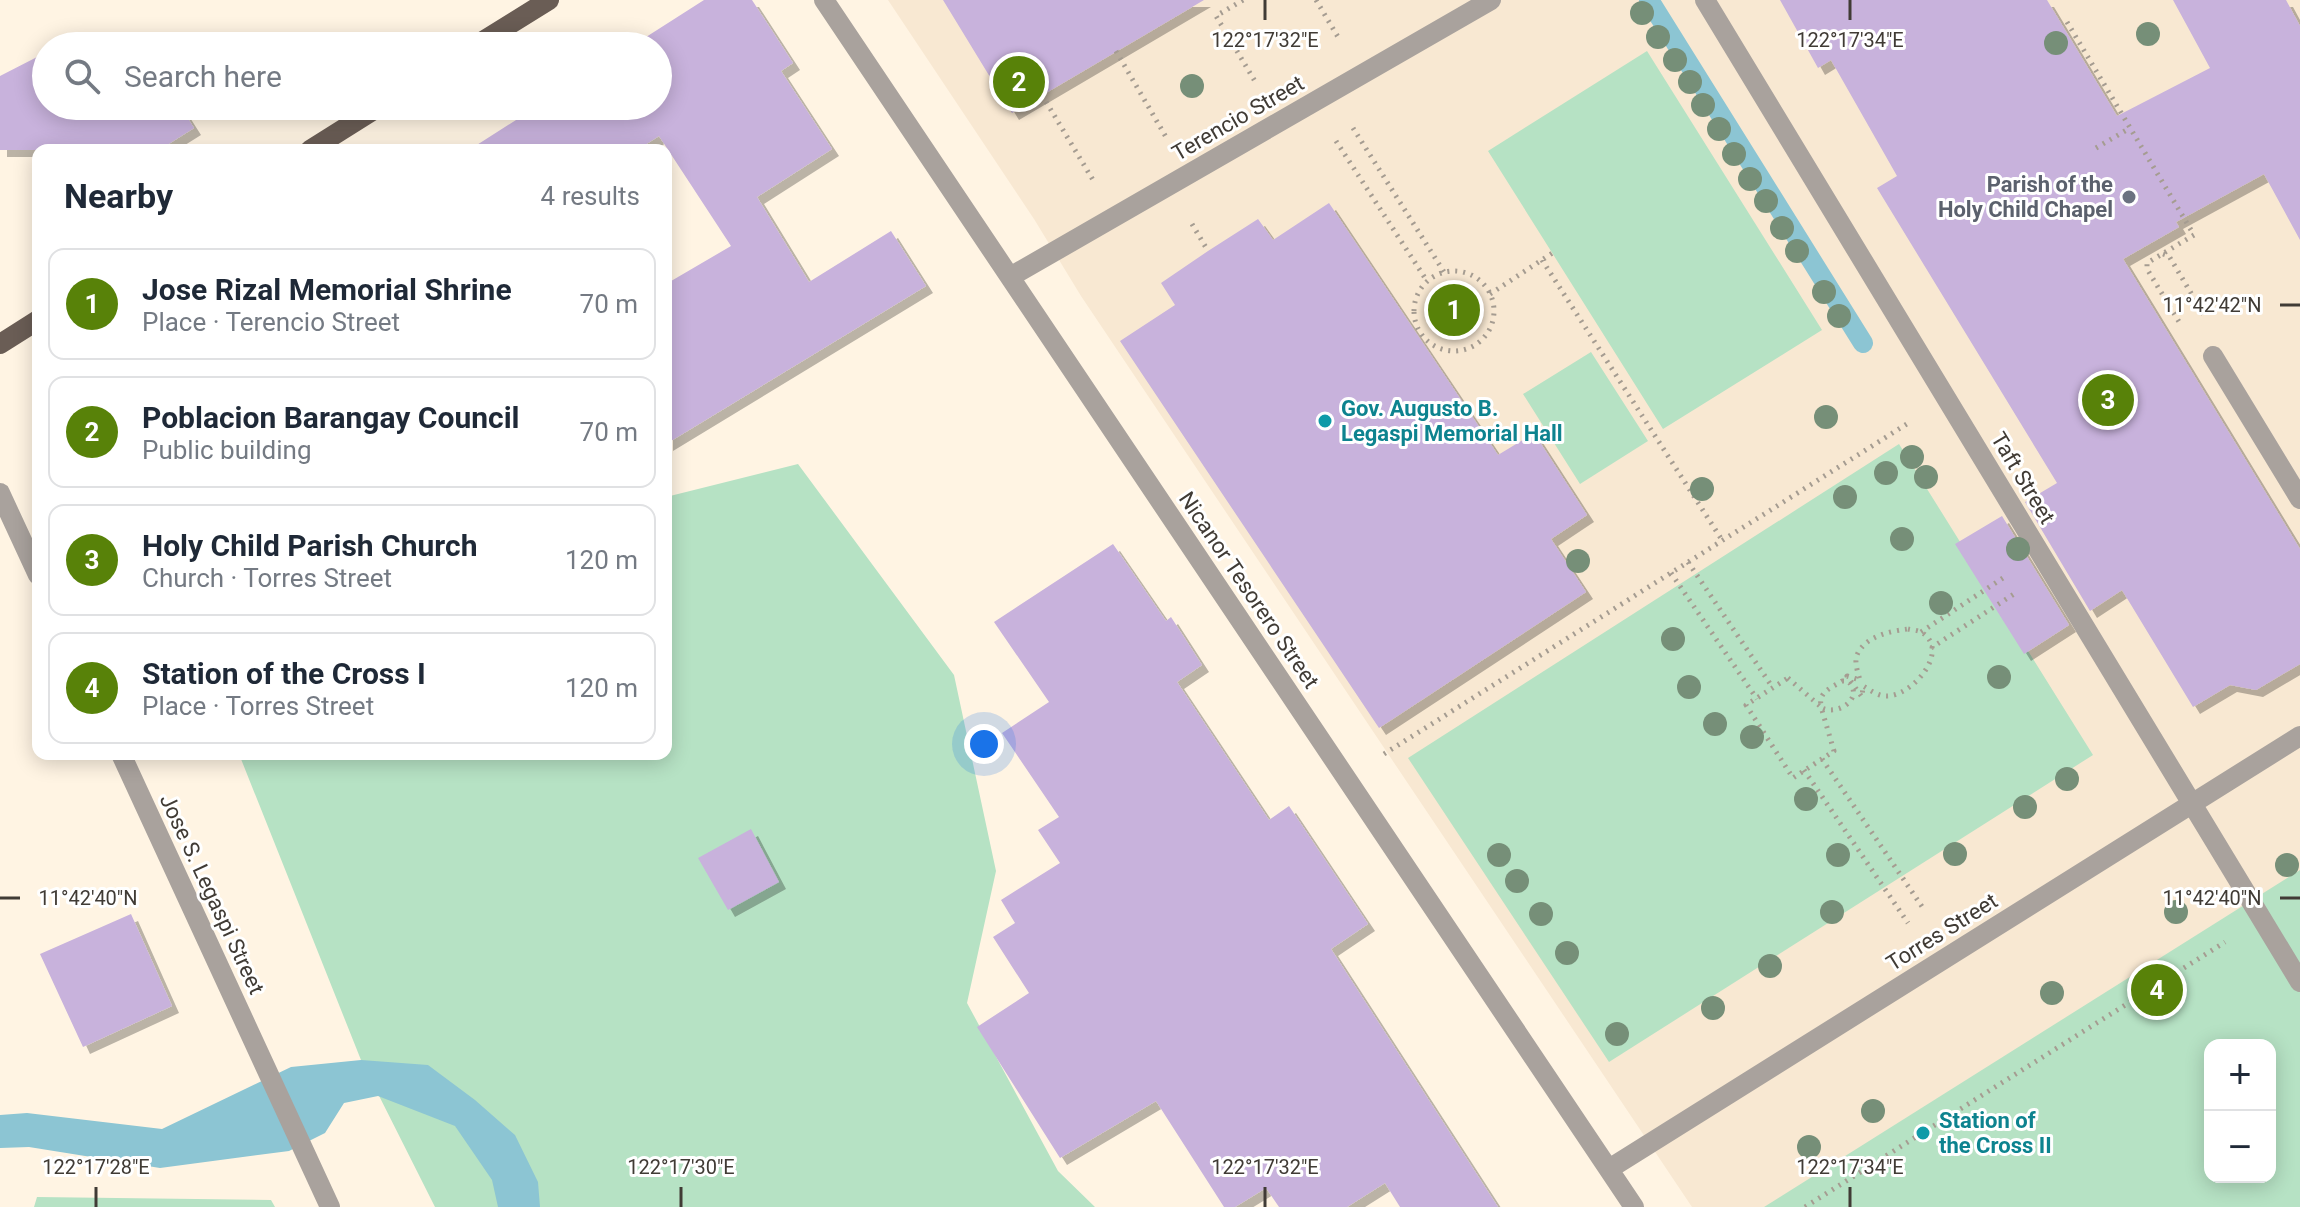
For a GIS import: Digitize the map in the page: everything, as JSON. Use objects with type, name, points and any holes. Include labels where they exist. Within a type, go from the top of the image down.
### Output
[{"type":"main road","points":[[498,32],[549,0]]},
{"type":"main road","points":[[320,144],[358,120]]},
{"type":"main road","points":[[0,344],[32,324]]},
{"type":"street","name":"Nicanor Tesorero Street","points":[[824,0],[1634,1207]]},
{"type":"street","name":"Terencio Street","points":[[1010,277],[1491,0]]},
{"type":"street","name":"Taft Street","points":[[1705,0],[2300,982]]},
{"type":"street","points":[[2213,356],[2300,499]]},
{"type":"street","points":[[0,493],[32,562]]},
{"type":"street","name":"Torres Street","points":[[1609,1169],[2300,736]]},
{"type":"street","name":"Jose S. Legaspi Street","points":[[124,760],[330,1207]]},
{"type":"path","points":[[1243,0],[1216,16],[1279,122]]},
{"type":"path","points":[[2067,22],[2194,235],[2147,263],[2147,269],[2200,357],[2205,360],[2221,352],[2222,345],[2169,256],[2163,254]]},
{"type":"path","points":[[1116,51],[1188,174]]},
{"type":"path","points":[[1330,92],[1444,272]]},
{"type":"path","points":[[1042,95],[1114,217]]},
{"type":"path","points":[[1312,103],[1427,281]]},
{"type":"path","points":[[2096,148],[2130,128]]},
{"type":"path","points":[[1490,294],[1554,252]]},
{"type":"path","points":[[1542,260],[1722,540]]},
{"type":"path","points":[[1458,271],[1483,282],[1495,305],[1495,315],[1486,337],[1478,344],[1453,352],[1427,341],[1415,317],[1419,292],[1427,281],[1444,272],[1458,271]]},
{"type":"path","points":[[1346,778],[1917,418]]},
{"type":"path","points":[[1688,562],[1773,688]]},
{"type":"path","points":[[1921,632],[2046,562]]},
{"type":"path","points":[[1931,648],[2046,562]]},
{"type":"path","points":[[1671,573],[1757,699]]},
{"type":"path","points":[[1931,648],[1921,632],[1908,629],[1884,633],[1865,645],[1855,658],[1860,680],[1847,676],[1853,687],[1852,700],[1834,711],[1822,708],[1820,701],[1823,693],[1842,681],[1848,681],[1853,687],[1862,697],[1863,686],[1882,696],[1900,694],[1926,671],[1931,648]]},
{"type":"path","points":[[1788,678],[1821,707],[1834,751],[1793,778],[1746,705],[1773,688],[1788,678]]},
{"type":"path","points":[[1822,759],[1925,911]]},
{"type":"path","points":[[1804,770],[1908,923]]},
{"type":"path","points":[[1805,1207],[2262,918]]},
{"type":"shaded area","points":[[888,0],[2300,0],[2300,1207],[1692,1207],[1081,296],[1034,219]]},
{"type":"green space","points":[[1647,51],[1822,330],[1663,429],[1488,151]]},
{"type":"green space","points":[[1591,352],[1648,441],[1580,484],[1523,394]]},
{"type":"green space","points":[[1899,444],[2093,755],[1609,1062],[1408,758]]},
{"type":"green space","points":[[798,464],[954,675],[996,871],[967,1003],[1058,1171],[1095,1207],[435,1207],[361,1060],[241,760],[672,760],[672,496]]},
{"type":"green space","points":[[2300,870],[2300,1207],[1764,1207]]},
{"type":"green space","points":[[37,1197],[271,1200],[275,1207],[34,1207]]},
{"type":"water","points":[[361,1060],[428,1065],[475,1100],[515,1135],[538,1182],[540,1207],[498,1207],[492,1180],[455,1126],[378,1096],[344,1103],[325,1133],[289,1151],[160,1168],[29,1147],[0,1148],[0,1115],[27,1113],[162,1129],[291,1067]]},
{"type":"building","points":[[704,0],[752,0],[793,63],[781,71],[832,149],[757,197],[809,282],[891,231],[926,286],[672,440],[672,280],[731,246],[672,156],[672,144],[664,144],[659,136],[646,144],[478,144],[516,120],[672,120],[672,32],[654,32]]},
{"type":"building","points":[[943,0],[1204,0],[1012,113]]},
{"type":"building","points":[[1780,0],[2047,0],[2117,116],[2210,68],[2173,0],[2286,0],[2300,26],[2300,240],[2264,174],[2176,222],[2179,227],[2123,259],[2300,549],[2300,664],[2256,690],[2230,685],[2193,707],[2122,590],[2090,611],[2025,502],[2057,483],[1877,188],[1897,176],[1831,60],[1818,68]]},
{"type":"building","points":[[32,60],[32,120],[189,120],[194,128],[169,144],[32,144],[32,150],[0,150],[0,76]]},
{"type":"building","name":"Gov. Augusto B. Legaspi Memorial Hall","points":[[1329,203],[1498,455],[1534,433],[1587,515],[1551,539],[1586,592],[1379,728],[1120,341],[1175,305],[1161,283],[1208,251],[1258,219],[1273,240]]},
{"type":"building","points":[[2002,516],[2069,625],[2024,654],[1955,544]]},
{"type":"building","points":[[1113,544],[1166,621],[1171,617],[1202,665],[1177,682],[1269,820],[1289,806],[1368,924],[1331,949],[1498,1207],[1400,1207],[1385,1183],[1347,1207],[1279,1207],[1266,1188],[1235,1207],[1224,1207],[1156,1101],[1060,1158],[977,1027],[1029,993],[993,937],[1015,923],[1001,900],[1060,863],[1038,830],[1059,817],[1002,733],[1049,702],[994,622]]},
{"type":"building","points":[[751,829],[779,882],[728,910],[698,858]]},
{"type":"building","points":[[131,914],[172,1006],[83,1047],[40,954]]},
{"type":"waterway","points":[[1649,0],[1863,343]]},
{"type":"place","name":"Poblacion Barangay Council","points":[[1019,82]]},
{"type":"place","name":"Parish of the Holy Child Chapel","points":[[2129,197]]},
{"type":"place","name":"Jose Rizal Memorial Shrine","points":[[1454,310]]},
{"type":"place","name":"Holy Child Parish Church","points":[[2108,400]]},
{"type":"place","name":"Gov. Augusto B. Legaspi Memorial Hall","points":[[1325,421]]},
{"type":"place","name":"Station of the Cross I","points":[[2157,990]]},
{"type":"place","name":"Station of the Cross II","points":[[1923,1133]]}]
